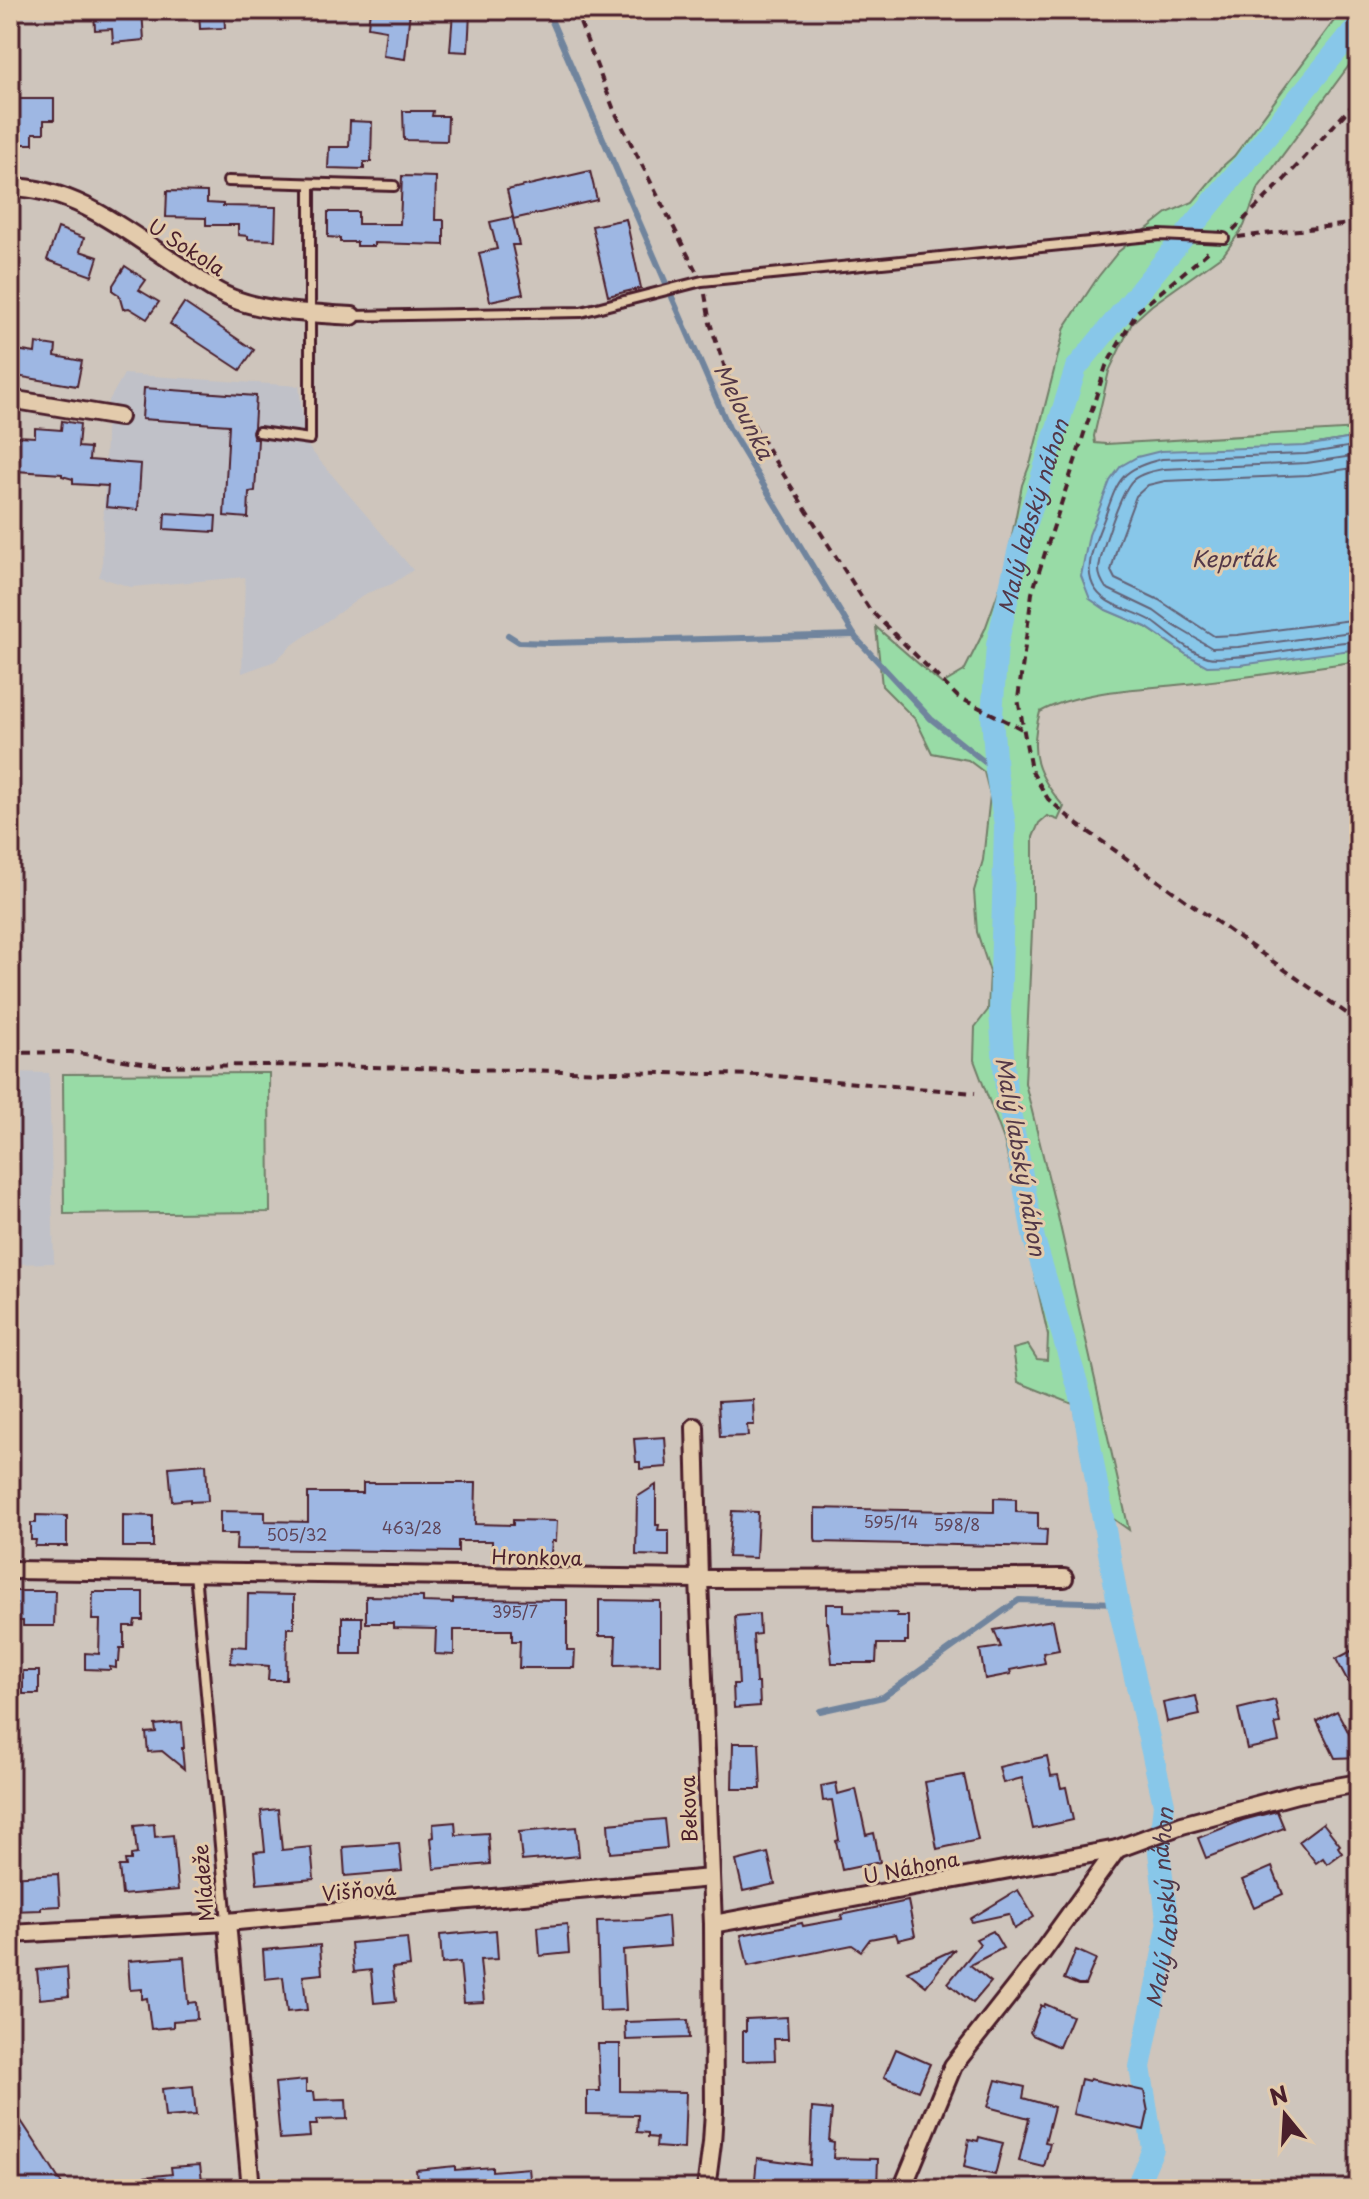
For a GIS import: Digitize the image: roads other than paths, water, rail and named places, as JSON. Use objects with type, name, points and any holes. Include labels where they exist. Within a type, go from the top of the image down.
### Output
[{"type":"street","name":"U Sokola","points":[[10,187],[44,191],[93,209],[211,288],[232,298],[265,307],[352,316]]},
{"type":"street","points":[[10,399],[119,417]]},
{"type":"street","name":"Bekova","points":[[695,1427],[713,1924],[714,2111],[706,2189]]},
{"type":"street","name":"Hronkova","points":[[10,1570],[699,1579],[1064,1578]]},
{"type":"street","name":"U Náhona","points":[[713,1924],[1117,1849],[1182,1825],[1297,1794],[1359,1783]]},
{"type":"street","points":[[902,2189],[953,2066],[1038,1958],[1117,1849]]},
{"type":"street","name":"Višňová","points":[[10,1934],[227,1922],[711,1878]]},
{"type":"street","name":"Mládeže","points":[[227,1922],[251,2189]]},
{"type":"lane","points":[[228,181],[394,186]]},
{"type":"lane","points":[[259,432],[310,439],[310,184]]},
{"type":"lane","points":[[352,316],[581,312],[702,281],[1160,235],[1224,238]]},
{"type":"lane","name":"Mládeže","points":[[195,1573],[227,1922]]},
{"type":"water","name":"Keprťák","points":[[1359,437],[1359,649],[1240,665],[1207,666],[1146,627],[1106,610],[1090,599],[1081,576],[1089,535],[1110,481],[1121,466],[1137,457],[1161,451],[1305,446]]},
{"type":"waterway","name":"Melounka","points":[[547,10],[729,428],[856,638],[931,719],[996,771]]},
{"type":"waterway","name":"Malý labský náhon","points":[[1142,2189],[1140,2179],[1153,2149],[1140,2067],[1168,1927],[1159,1852],[1164,1804],[1118,1603],[1082,1400],[1034,1239],[1006,1090],[1000,1013],[1005,825],[996,771],[992,716],[997,645],[1019,548],[1076,368],[1359,24]]},
{"type":"waterway","points":[[508,635],[519,642],[550,643],[854,635]]},
{"type":"waterway","points":[[820,1711],[883,1697],[1019,1600],[1118,1603]]}]
